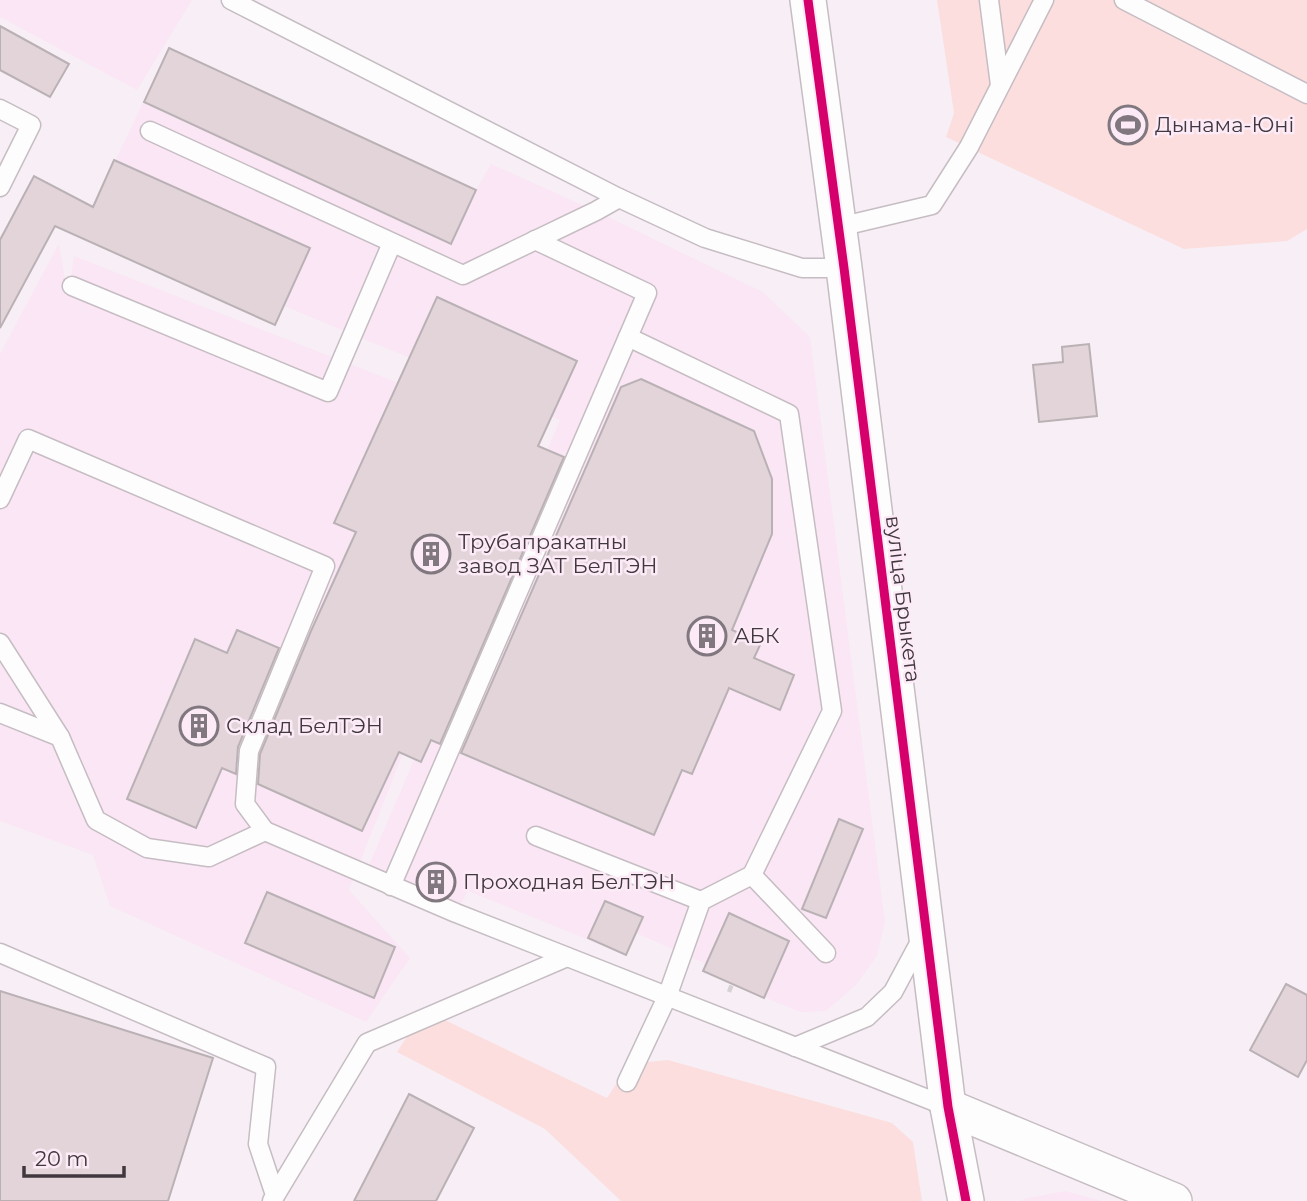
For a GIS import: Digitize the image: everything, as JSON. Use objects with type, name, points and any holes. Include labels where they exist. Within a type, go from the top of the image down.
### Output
[{"type":"street","name":"вуліца Брыкета","points":[[808,0],[839,228],[948,1107],[966,1201]]},
{"type":"street","points":[[948,1107],[1174,1201]]},
{"type":"lane","points":[[231,0],[620,198],[705,237],[802,268],[844,268]]},
{"type":"lane","points":[[989,0],[1000,85]]},
{"type":"lane","points":[[839,228],[932,205],[968,147],[1044,0]]},
{"type":"lane","points":[[1124,0],[1307,94]]},
{"type":"lane","points":[[0,109],[32,125],[0,187]]},
{"type":"lane","points":[[150,131],[463,275],[620,198]]},
{"type":"lane","points":[[391,886],[647,293],[535,240]]},
{"type":"lane","points":[[72,286],[328,392],[392,243]]},
{"type":"lane","points":[[627,1082],[667,997],[701,901],[752,875],[832,710],[789,414],[628,337]]},
{"type":"lane","points":[[0,499],[27,439],[325,566],[249,751],[245,804],[265,831],[391,886],[948,1107]]},
{"type":"lane","points":[[0,643],[60,737],[96,820],[147,848],[209,856],[265,831]]},
{"type":"lane","points":[[0,713],[60,737]]},
{"type":"lane","points":[[536,836],[701,901]]},
{"type":"lane","points":[[752,875],[826,953]]},
{"type":"lane","points":[[795,1046],[867,1017],[893,992],[926,928]]},
{"type":"lane","points":[[0,953],[266,1067],[258,1144],[273,1198]]},
{"type":"lane","points":[[273,1198],[367,1043],[567,957]]},
{"type":"path","points":[[732,984],[728,992],[740,997]]},
{"type":"shaded area","points":[[0,0],[192,0],[137,90],[0,17]]},
{"type":"shaded area","name":"Дынама-Юні","points":[[937,0],[1307,0],[1307,229],[1287,241],[1184,249],[946,137],[954,113]]},
{"type":"shaded area","points":[[169,48],[476,190],[491,164],[596,211],[763,292],[810,337],[885,922],[877,956],[856,985],[826,1011],[800,1012],[703,971],[706,964],[636,933],[626,955],[468,891],[456,913],[365,874],[560,420],[85,224]]},
{"type":"shaded area","points":[[59,243],[68,297],[74,256],[529,434],[349,890],[410,958],[366,1022],[110,906],[93,855],[0,821],[0,354]]},
{"type":"shaded area","points":[[424,1010],[607,1098],[629,1064],[668,1060],[892,1123],[913,1142],[922,1201],[621,1201],[545,1129],[397,1052]]},
{"type":"shaded area","points":[[1065,1191],[1102,1201],[1022,1201],[1023,1199]]},
{"type":"building","points":[[0,26],[69,64],[50,97],[0,70]]},
{"type":"building","points":[[169,48],[476,190],[451,244],[144,102]]},
{"type":"building","points":[[114,160],[310,248],[275,325],[55,226],[0,328],[0,240],[34,176],[93,207]]},
{"type":"building","name":"Трубапракатны завод ЗАТ БелТЭН","points":[[437,297],[577,361],[538,446],[564,457],[440,744],[431,740],[421,762],[399,752],[362,831],[258,784],[260,754],[356,532],[334,523]]},
{"type":"building","points":[[1089,344],[1097,416],[1039,422],[1033,365],[1063,362],[1062,347]]},
{"type":"building","points":[[641,379],[754,431],[772,479],[772,534],[732,630],[761,643],[754,658],[794,675],[780,710],[729,688],[692,774],[682,770],[654,835],[461,753],[621,387]]},
{"type":"building","name":"Склад БелТЭН","points":[[237,630],[279,648],[238,747],[236,774],[222,768],[196,828],[127,799],[195,639],[227,653]]},
{"type":"building","points":[[839,819],[863,829],[826,918],[802,909]]},
{"type":"building","points":[[267,892],[395,947],[374,998],[245,943]]},
{"type":"building","points":[[605,901],[643,917],[626,955],[588,938]]},
{"type":"building","points":[[729,913],[789,941],[764,998],[703,971]]},
{"type":"building","points":[[1286,984],[1307,995],[1307,1060],[1298,1077],[1250,1050]]},
{"type":"building","points":[[0,991],[213,1058],[168,1201],[0,1201]]},
{"type":"building","points":[[409,1094],[474,1128],[436,1201],[354,1201]]},
{"type":"cycle path","points":[[808,0],[948,1107],[966,1201]]},
{"type":"place","name":"Дынама-Юні","points":[[1128,125]]},
{"type":"place","name":"Трубапракатны завод ЗАТ БелТЭН","points":[[431,554]]},
{"type":"place","name":"АБК","points":[[707,636]]},
{"type":"place","name":"Склад БелТЭН","points":[[199,726]]},
{"type":"place","name":"Проходная БелТЭН","points":[[436,882]]}]
